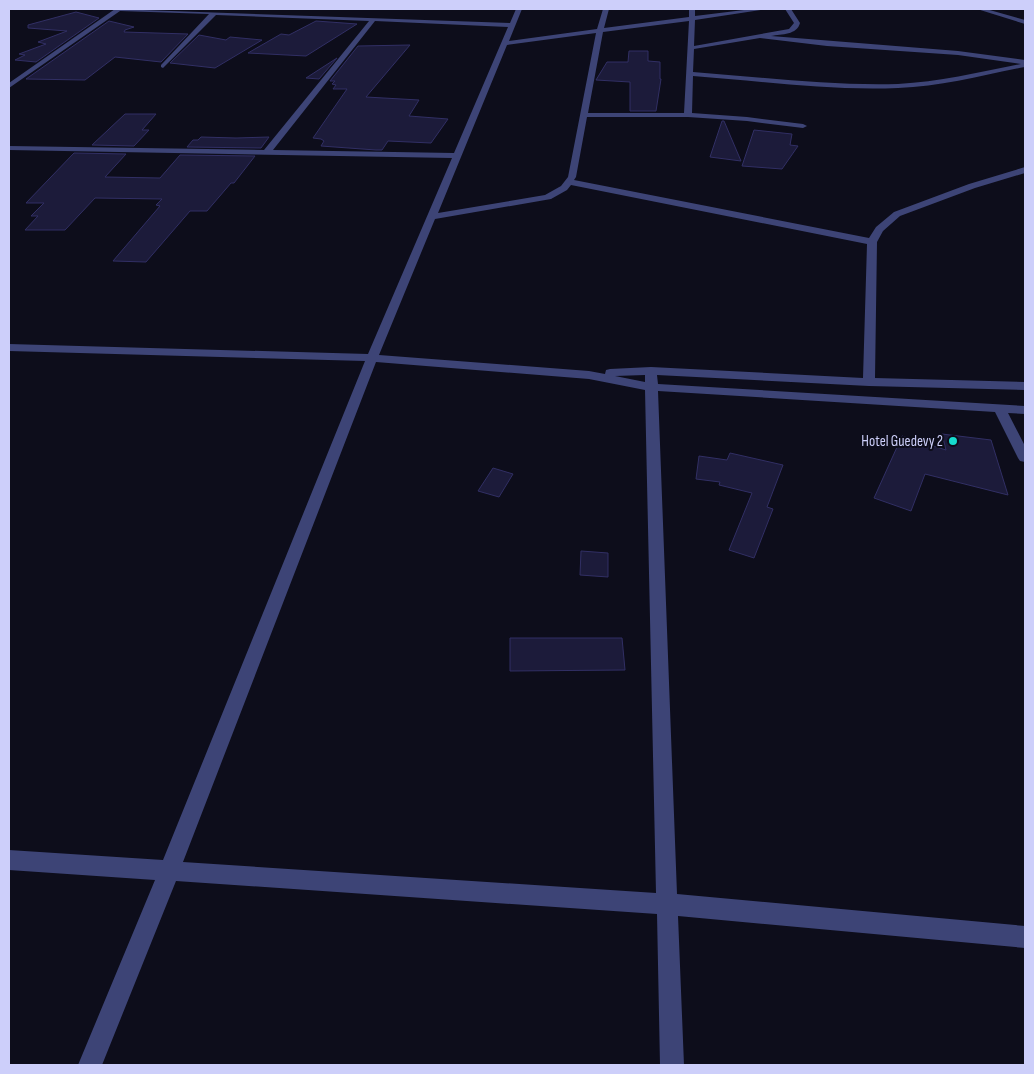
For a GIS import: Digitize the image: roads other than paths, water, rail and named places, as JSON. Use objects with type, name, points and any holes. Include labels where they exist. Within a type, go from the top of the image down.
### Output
[{"type":"street","points":[[9,86],[119,9],[513,24]]},
{"type":"street","points":[[90,1065],[169,872],[372,358],[519,9]]},
{"type":"street","points":[[431,217],[548,197],[564,188],[572,177],[600,31],[606,9]]},
{"type":"street","points":[[688,115],[692,9]]},
{"type":"street","points":[[505,43],[764,9]]},
{"type":"street","points":[[691,48],[791,31],[796,27],[797,23],[788,9]]},
{"type":"street","points":[[980,9],[1025,22]]},
{"type":"street","points":[[163,66],[214,13]]},
{"type":"street","points":[[266,153],[374,19]]},
{"type":"street","points":[[762,37],[798,42],[891,48],[1025,64]]},
{"type":"street","points":[[690,74],[862,86],[899,86],[944,81],[1025,64]]},
{"type":"street","points":[[9,75],[22,77]]},
{"type":"street","points":[[584,115],[688,115],[747,119],[803,126]]},
{"type":"street","points":[[9,148],[456,156]]},
{"type":"street","points":[[869,382],[872,242],[880,229],[897,214],[1025,170]]},
{"type":"street","points":[[1014,173],[1025,176]]},
{"type":"street","points":[[569,182],[872,242]]},
{"type":"street","points":[[9,347],[372,358],[1025,410]]},
{"type":"street","points":[[651,379],[1025,386]]},
{"type":"street","points":[[651,379],[672,1065]]},
{"type":"street","points":[[999,408],[1025,458]]},
{"type":"street","points":[[9,860],[666,904],[1025,936]]},
{"type":"place","name":"Hotel Guedevy 2","points":[[953,441]]}]
